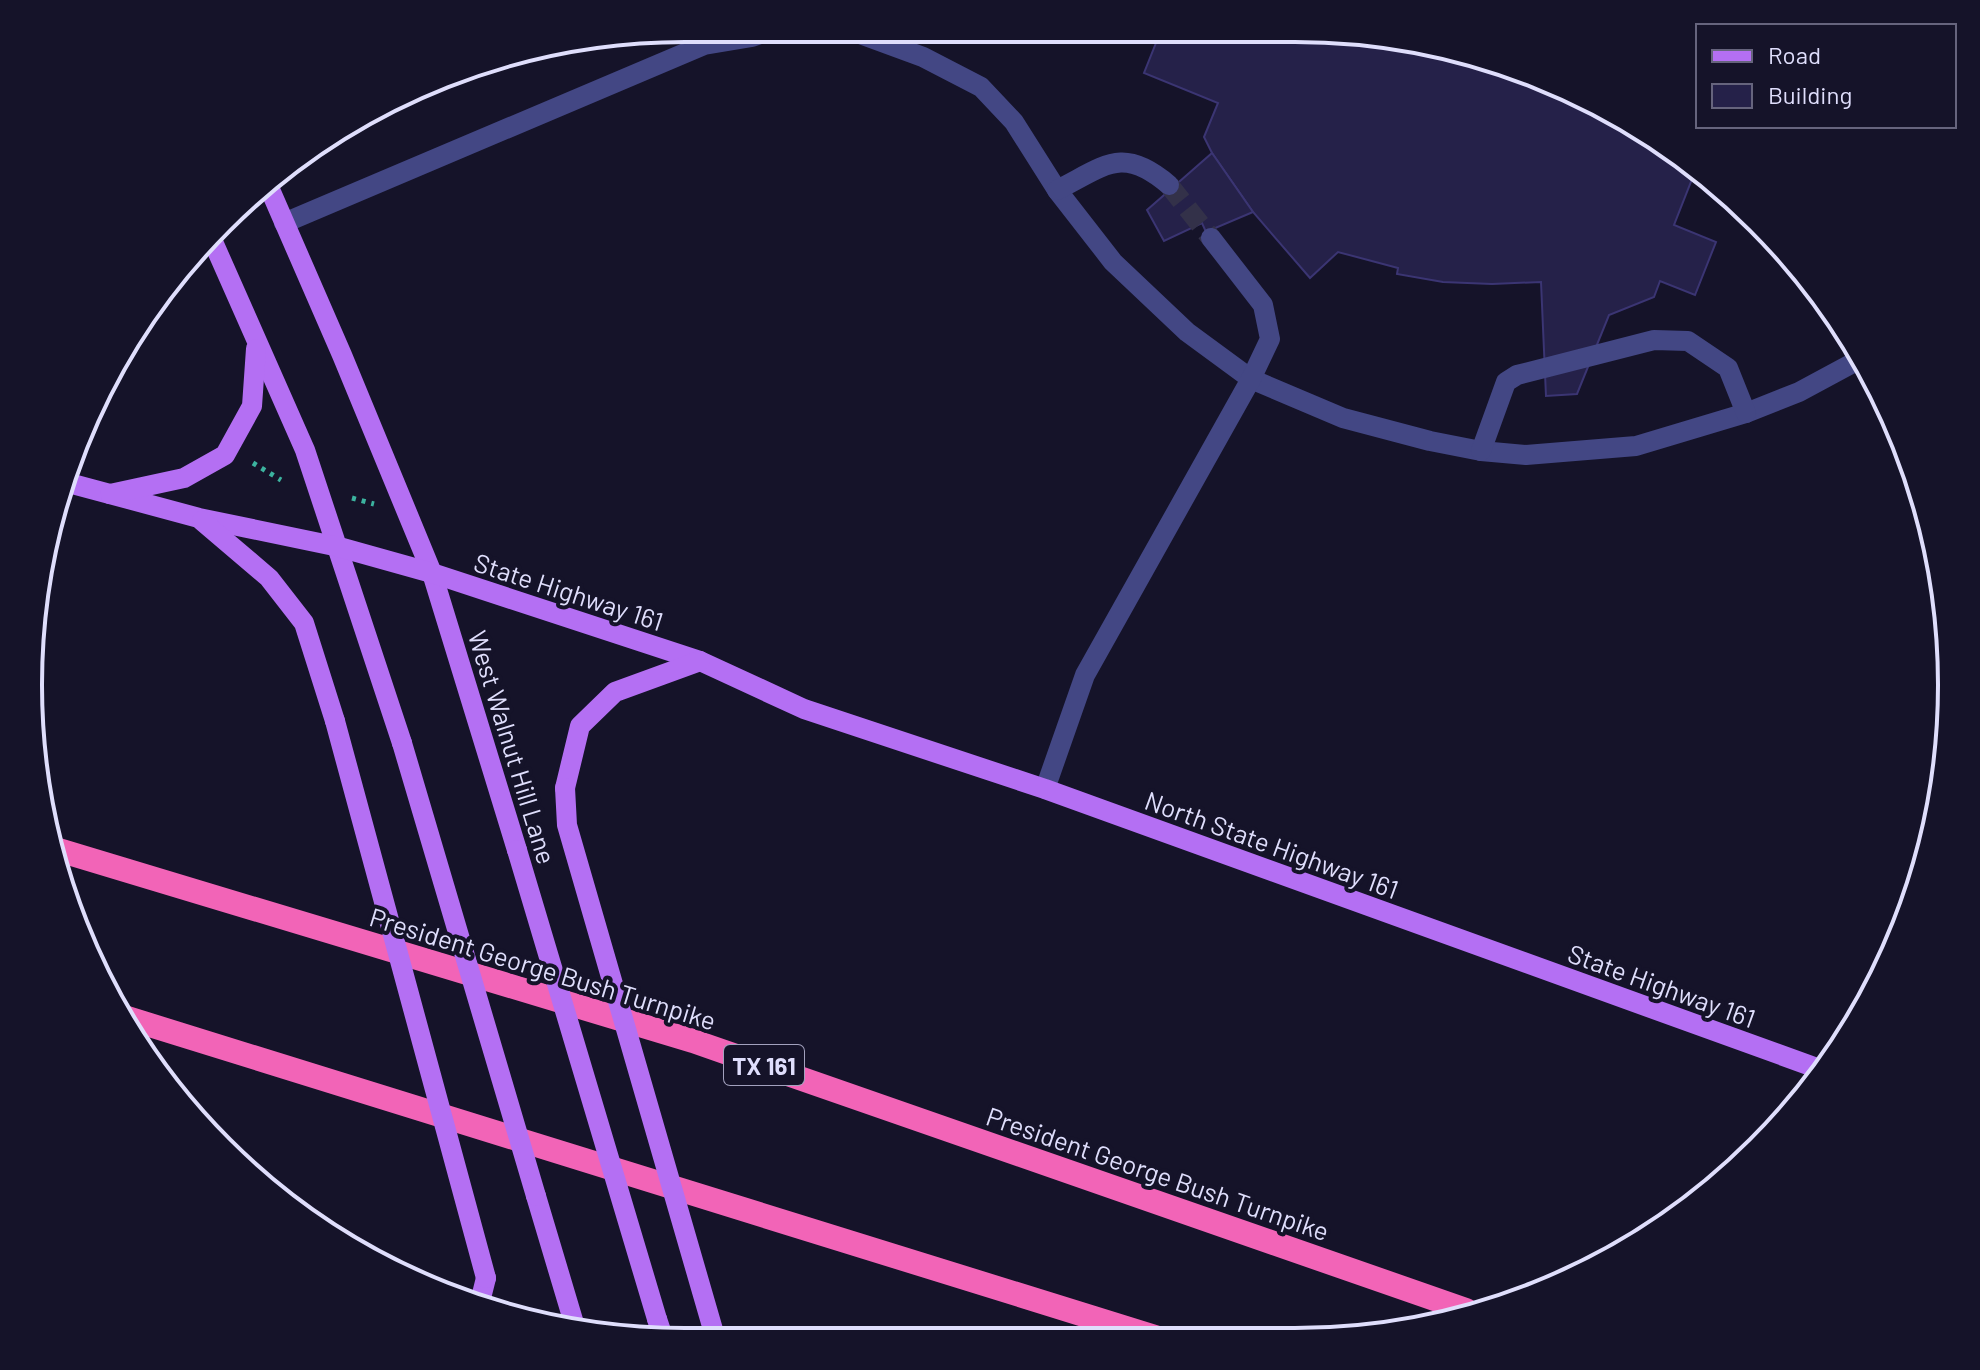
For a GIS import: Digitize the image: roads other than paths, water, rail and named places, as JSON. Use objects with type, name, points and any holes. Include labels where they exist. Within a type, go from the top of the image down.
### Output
[{"type":"highway","name":"President George Bush Turnpike","points":[[64,852],[693,1041],[1457,1307]]},
{"type":"highway","points":[[137,1021],[1115,1328]]},
{"type":"main road","name":"West Walnut Hill Lane","points":[[272,193],[432,573],[660,1327]]},
{"type":"main road","points":[[215,247],[305,450],[339,547],[402,743],[573,1318]]},
{"type":"main road","points":[[107,494],[184,478],[225,455],[252,406],[256,345]]},
{"type":"main road","name":"State Highway 161","points":[[74,485],[199,518],[339,547],[432,573],[700,661],[804,709],[1045,789]]},
{"type":"main road","points":[[199,518],[269,578],[304,623],[335,721],[486,1278],[482,1295]]},
{"type":"main road","points":[[700,661],[615,692],[580,726],[565,788],[567,825],[713,1328]]},
{"type":"main road","name":"North State Highway 161","points":[[1045,789],[1482,948]]},
{"type":"main road","name":"State Highway 161","points":[[1482,948],[1812,1066]]},
{"type":"lane","points":[[284,223],[704,45],[722,42]]},
{"type":"lane","points":[[882,42],[923,57],[981,87],[1014,122],[1057,190],[1113,262],[1187,332],[1251,379],[1343,418],[1481,451],[1526,455],[1636,446],[1746,413],[1799,392],[1852,364]]},
{"type":"lane","points":[[1057,190],[1120,160],[1135,162],[1169,185]]},
{"type":"lane","points":[[1045,789],[1085,675],[1251,379],[1270,339],[1263,305],[1211,238]]},
{"type":"lane","points":[[1481,451],[1506,382],[1517,375],[1654,340],[1688,341],[1712,355],[1728,368],[1746,413]]},
{"type":"tunnel","points":[[1169,185],[1211,238]]}]
